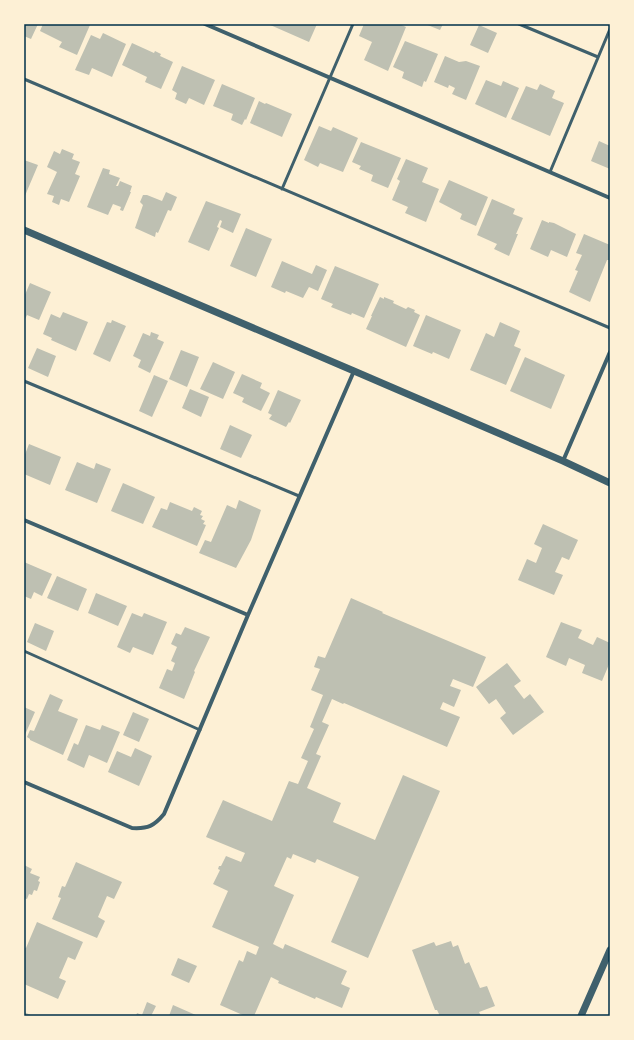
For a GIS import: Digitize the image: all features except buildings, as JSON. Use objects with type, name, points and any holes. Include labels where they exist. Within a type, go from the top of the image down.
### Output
[{"type":"street","points":[[205,24],[217,26],[330,77],[610,198]]},
{"type":"street","points":[[24,230],[563,461],[610,483]]},
{"type":"street","points":[[563,461],[610,352]]},
{"type":"street","points":[[24,782],[132,828],[142,829],[150,826],[157,822],[164,814],[299,496],[354,371]]},
{"type":"street","points":[[24,520],[248,615]]},
{"type":"street","points":[[581,1016],[610,950]]},
{"type":"lane","points":[[282,189],[353,24]]},
{"type":"lane","points":[[519,24],[598,57]]},
{"type":"lane","points":[[550,172],[610,29]]},
{"type":"lane","points":[[24,79],[610,328]]},
{"type":"lane","points":[[24,381],[299,496]]},
{"type":"lane","points":[[24,651],[200,730]]}]
